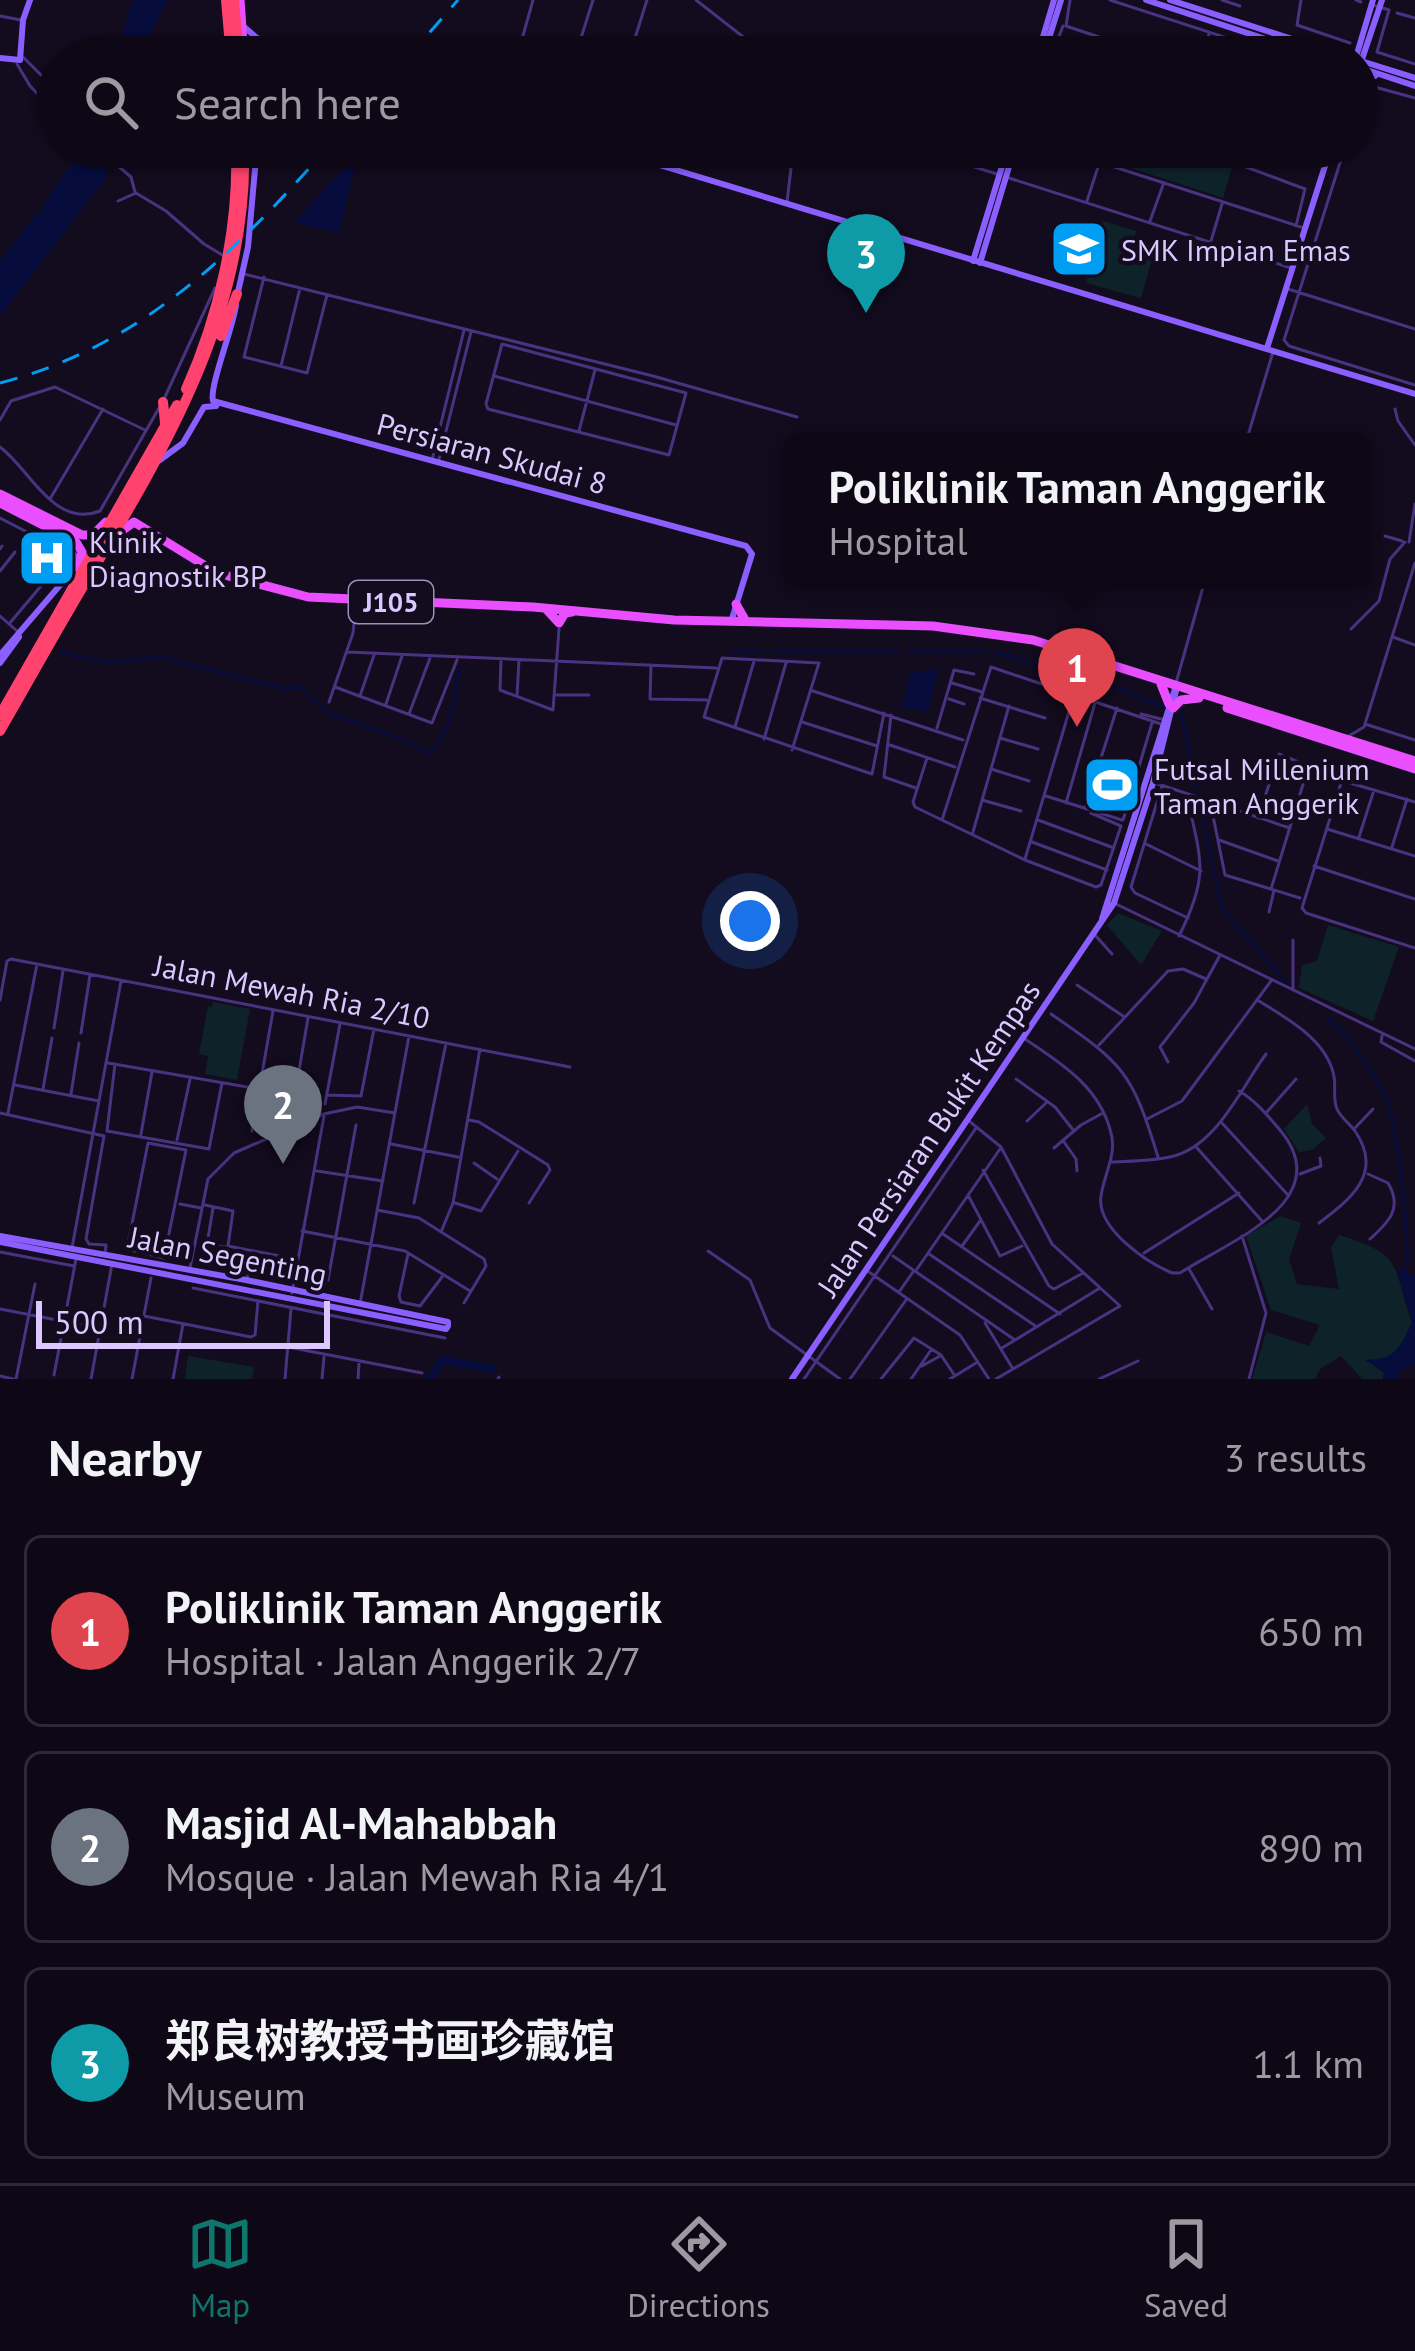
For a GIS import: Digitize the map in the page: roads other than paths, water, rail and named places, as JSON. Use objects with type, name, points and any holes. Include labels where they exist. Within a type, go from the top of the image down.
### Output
[{"type":"highway","points":[[233,0],[237,36]]},
{"type":"highway","points":[[0,715],[200,356],[226,256],[237,168]]},
{"type":"highway","points":[[200,376],[236,253],[241,168]]},
{"type":"highway","points":[[242,206],[248,234]]},
{"type":"highway","points":[[0,731],[154,465],[212,357],[237,294]]},
{"type":"highway","points":[[163,402],[165,426]]},
{"type":"highway","points":[[0,705],[25,671]]},
{"type":"main road","points":[[233,0],[242,24],[241,36]]},
{"type":"main road","points":[[142,486],[135,508],[144,527]]},
{"type":"main road","points":[[3,496],[76,542],[82,552],[81,564],[66,601]]},
{"type":"main road","points":[[50,524],[93,535],[124,499]]},
{"type":"main road","points":[[109,543],[129,523],[144,527]]},
{"type":"main road","name":"J105","points":[[144,527],[223,575],[308,597],[977,630],[1057,646],[1199,698],[1414,764]]},
{"type":"main road","points":[[736,604],[745,620]]},
{"type":"main road","points":[[533,607],[553,612],[559,623],[569,612],[596,611]]},
{"type":"main road","name":"J105","points":[[731,621],[821,625]]},
{"type":"main road","name":"J105","points":[[1116,665],[1161,684],[1414,764]]},
{"type":"main road","points":[[1161,684],[1171,706],[1199,698]]},
{"type":"street","points":[[30,0],[22,20],[18,59],[36,92]]},
{"type":"street","points":[[523,36],[533,0]]},
{"type":"street","points":[[582,0],[593,2],[582,36]]},
{"type":"street","points":[[636,36],[646,3],[640,0]]},
{"type":"street","points":[[696,0],[743,36]]},
{"type":"street","points":[[1046,36],[1057,0]]},
{"type":"street","points":[[1060,36],[1070,0]]},
{"type":"street","points":[[1111,0],[1221,36]]},
{"type":"street","points":[[1146,0],[1257,36]]},
{"type":"street","points":[[1170,0],[1271,36]]},
{"type":"street","points":[[1222,0],[1240,6]]},
{"type":"street","points":[[1301,0],[1295,20],[1300,27],[1328,36]]},
{"type":"street","points":[[1368,36],[1379,4]]},
{"type":"street","points":[[1378,36],[1379,4]]},
{"type":"street","points":[[1397,13],[1415,18]]},
{"type":"street","points":[[0,16],[22,20]]},
{"type":"street","points":[[242,24],[255,36]]},
{"type":"street","points":[[1065,25],[1096,36]]},
{"type":"street","points":[[1208,36],[1209,32]]},
{"type":"street","points":[[1379,53],[1415,64]]},
{"type":"street","points":[[0,58],[18,59],[36,74]]},
{"type":"street","points":[[1379,73],[1415,82]]},
{"type":"street","points":[[1379,74],[1415,82]]},
{"type":"street","points":[[1379,78],[1415,98]]},
{"type":"street","points":[[120,168],[131,177],[136,194],[226,256]]},
{"type":"street","points":[[225,407],[213,401],[210,393],[232,332],[255,168]]},
{"type":"street","points":[[669,168],[1415,394]]},
{"type":"street","points":[[787,204],[791,168]]},
{"type":"street","points":[[977,168],[1293,269]]},
{"type":"street","points":[[977,262],[1004,168]]},
{"type":"street","points":[[1086,203],[1098,168]]},
{"type":"street","points":[[1115,168],[1306,229]]},
{"type":"street","points":[[1249,168],[1305,189],[1296,226]]},
{"type":"street","points":[[1248,433],[1325,168]]},
{"type":"street","points":[[1338,168],[1285,338],[1288,346],[1415,385]]},
{"type":"street","points":[[1149,223],[1163,184]]},
{"type":"street","points":[[118,201],[136,194]]},
{"type":"street","points":[[1211,243],[1223,203]]},
{"type":"street","points":[[243,270],[797,417]]},
{"type":"street","points":[[0,447],[49,501],[80,514],[97,513],[163,402],[222,276]]},
{"type":"street","points":[[263,277],[244,357],[308,373],[327,293]]},
{"type":"street","points":[[281,366],[301,286]]},
{"type":"street","points":[[1287,288],[1415,329]]},
{"type":"street","points":[[435,463],[450,384],[468,330]]},
{"type":"street","points":[[502,344],[596,369],[686,393],[668,457],[491,411],[486,404],[502,344]]},
{"type":"street","points":[[578,433],[596,369]]},
{"type":"street","points":[[493,376],[678,425]]},
{"type":"street","points":[[0,420],[11,401],[55,387],[147,430]]},
{"type":"street","points":[[154,465],[183,443],[204,407],[225,407]]},
{"type":"street","name":"Persiaran Skudai 8","points":[[225,407],[746,546],[752,554],[736,604]]},
{"type":"street","points":[[0,659],[74,565],[71,548],[50,524],[49,501],[104,409]]},
{"type":"street","points":[[1395,409],[1415,445]]},
{"type":"street","points":[[1352,629],[1379,601],[1390,559],[1409,543],[1415,504]]},
{"type":"street","points":[[0,518],[58,548],[62,555],[58,567],[9,624]]},
{"type":"street","points":[[1385,536],[1409,543]]},
{"type":"street","points":[[0,571],[15,553]]},
{"type":"street","points":[[1333,736],[1349,736],[1365,724],[1415,563]]},
{"type":"street","points":[[1176,688],[1203,589]]},
{"type":"street","points":[[329,701],[346,652],[356,601]]},
{"type":"street","points":[[731,621],[736,604]]},
{"type":"street","points":[[501,659],[500,689],[551,710],[556,695],[560,609]]},
{"type":"street","points":[[0,616],[21,634]]},
{"type":"street","points":[[1391,637],[1415,645]]},
{"type":"street","points":[[346,652],[718,668]]},
{"type":"street","points":[[360,696],[375,653]]},
{"type":"street","points":[[386,705],[403,655]]},
{"type":"street","points":[[409,714],[430,656]]},
{"type":"street","points":[[335,686],[434,722],[458,657]]},
{"type":"street","points":[[792,750],[819,663],[722,658],[704,715],[792,750],[872,774],[887,714]]},
{"type":"street","points":[[517,698],[519,660]]},
{"type":"street","points":[[737,730],[754,660]]},
{"type":"street","points":[[764,739],[787,662]]},
{"type":"street","points":[[651,665],[650,699],[709,700]]},
{"type":"street","points":[[942,820],[992,668],[1164,722]]},
{"type":"street","points":[[937,729],[954,670],[974,674]]},
{"type":"street","points":[[950,682],[1045,718]]},
{"type":"street","name":"Jalan Persiaran Bukit Kempas","points":[[1101,922],[1108,914],[1154,783],[1176,688]]},
{"type":"street","points":[[811,690],[965,740]]},
{"type":"street","points":[[1024,860],[1074,694]]},
{"type":"street","points":[[556,695],[589,695]]},
{"type":"street","points":[[945,698],[964,704]]},
{"type":"street","points":[[1066,803],[1095,701]]},
{"type":"street","points":[[972,835],[1009,706]]},
{"type":"street","name":"Jalan Persiaran Bukit Kempas","points":[[1154,783],[1171,706]]},
{"type":"street","points":[[1085,808],[1117,708]]},
{"type":"street","points":[[887,714],[886,779],[918,788]]},
{"type":"street","points":[[1139,714],[1164,722]]},
{"type":"street","points":[[927,758],[913,805],[1024,860],[1096,887],[1102,885],[1153,721]]},
{"type":"street","points":[[802,722],[879,747]]},
{"type":"street","points":[[1365,724],[1415,740]]},
{"type":"street","points":[[1000,739],[1038,749]]},
{"type":"street","points":[[888,745],[957,767]]},
{"type":"street","points":[[1258,818],[1279,754],[1415,802]]},
{"type":"street","points":[[1269,911],[1309,766]]},
{"type":"street","points":[[991,770],[1030,781]]},
{"type":"street","points":[[1342,780],[1302,898],[1306,913],[1415,948]]},
{"type":"street","points":[[1188,918],[1135,892],[1131,884],[1154,783],[1290,828]]},
{"type":"street","points":[[1359,838],[1374,790]]},
{"type":"street","points":[[1179,936],[1198,898],[1201,871],[1186,794]]},
{"type":"street","points":[[1044,795],[1136,828]]},
{"type":"street","points":[[1392,849],[1407,799]]},
{"type":"street","points":[[982,800],[1021,811]]},
{"type":"street","points":[[1210,802],[1225,875],[1302,898]]},
{"type":"street","points":[[1037,819],[1114,848]]},
{"type":"street","points":[[1326,828],[1415,856]]},
{"type":"street","points":[[1217,840],[1280,861]]},
{"type":"street","points":[[1030,842],[1106,870]]},
{"type":"street","points":[[1144,843],[1201,871]]},
{"type":"street","points":[[1313,866],[1415,898]]},
{"type":"street","points":[[1112,902],[1415,1049]]},
{"type":"street","name":"Jalan Persiaran Bukit Kempas","points":[[792,1379],[812,1360],[871,1274],[1112,902]]},
{"type":"street","points":[[1108,914],[1124,909]]},
{"type":"street","points":[[1094,933],[1112,954]]},
{"type":"street","points":[[1293,940],[1293,990]]},
{"type":"street","points":[[1168,1062],[1160,1047],[1194,1003],[1220,955]]},
{"type":"street","name":"Jalan Mewah Ria 2/10","points":[[0,1000],[7,961],[37,964],[570,1067]]},
{"type":"street","points":[[8,1115],[37,964]]},
{"type":"street","points":[[54,1028],[64,969]]},
{"type":"street","points":[[1098,1045],[1168,971],[1184,969],[1206,979]]},
{"type":"street","points":[[81,1033],[91,974]]},
{"type":"street","points":[[54,1375],[121,981]]},
{"type":"street","points":[[1147,1119],[1182,1101],[1271,981]]},
{"type":"street","points":[[1077,985],[1124,1017]]},
{"type":"street","points":[[1259,1001],[1304,1031],[1328,1061],[1336,1108],[1364,1150],[1366,1174],[1353,1196],[1319,1223]]},
{"type":"street","points":[[252,1131],[273,1009]]},
{"type":"street","points":[[1052,1014],[1098,1045],[1131,1080],[1159,1159]]},
{"type":"street","points":[[295,1127],[292,1112],[308,1016]]},
{"type":"street","points":[[326,1104],[340,1022]]},
{"type":"street","points":[[327,1096],[362,1096],[374,1028]]},
{"type":"street","points":[[359,1308],[410,1034]]},
{"type":"street","points":[[1383,1034],[1381,1042],[1415,1060]]},
{"type":"street","points":[[43,1090],[52,1038]]},
{"type":"street","points":[[1024,1038],[1075,1073],[1100,1103],[1113,1138],[1101,1193],[1102,1213],[1109,1229],[1165,1271],[1180,1273],[1262,1221],[1290,1197],[1299,1174],[1296,1155],[1265,1114],[1239,1090]]},
{"type":"street","points":[[415,1203],[446,1041]]},
{"type":"street","points":[[70,1096],[79,1043]]},
{"type":"street","points":[[441,1232],[453,1203],[481,1048]]},
{"type":"street","points":[[1110,1162],[1159,1159],[1196,1147],[1266,1054]]},
{"type":"street","points":[[106,1062],[259,1089]]},
{"type":"street","points":[[115,1064],[105,1130],[209,1149],[222,1083]]},
{"type":"street","points":[[140,1136],[152,1070]]},
{"type":"street","points":[[176,1142],[190,1077]]},
{"type":"street","points":[[1265,1114],[1296,1078]]},
{"type":"street","points":[[1016,1079],[1074,1131]]},
{"type":"street","points":[[14,1085],[99,1101]]},
{"type":"street","points":[[1027,1121],[1047,1102]]},
{"type":"street","points":[[190,1270],[208,1179],[234,1153],[324,1114],[357,1107],[395,1113]]},
{"type":"street","points":[[1354,1129],[1373,1109]]},
{"type":"street","points":[[0,1113],[94,1131],[104,1138],[86,1239],[89,1244],[106,1245],[105,1256]]},
{"type":"street","points":[[1054,1148],[1103,1113]]},
{"type":"street","points":[[285,1379],[292,1295],[324,1114]]},
{"type":"street","points":[[467,1120],[479,1122],[549,1167],[529,1203]]},
{"type":"street","points":[[968,1120],[1001,1147],[1052,1244],[1120,1306],[996,1379]]},
{"type":"street","points":[[1220,1121],[1290,1197]]},
{"type":"street","points":[[328,1280],[356,1125]]},
{"type":"street","points":[[976,1126],[890,1254],[871,1274],[960,1335],[989,1379]]},
{"type":"street","points":[[1063,1140],[1076,1159],[1077,1172]]},
{"type":"street","points":[[148,1143],[186,1150],[178,1203],[166,1257],[127,1249],[148,1143]]},
{"type":"street","points":[[389,1144],[460,1157]]},
{"type":"street","points":[[898,1292],[1001,1147]]},
{"type":"street","points":[[1196,1147],[1262,1221]]},
{"type":"street","points":[[453,1203],[481,1211],[520,1150]]},
{"type":"street","points":[[1299,1174],[1321,1166],[1320,1158]]},
{"type":"street","points":[[474,1162],[500,1181]]},
{"type":"street","points":[[315,1170],[382,1181]]},
{"type":"street","points":[[983,1170],[1023,1246],[1052,1288],[1084,1273]]},
{"type":"street","points":[[1366,1174],[1384,1179],[1395,1194],[1392,1219],[1370,1239]]},
{"type":"street","points":[[1143,1253],[1239,1193]]},
{"type":"street","points":[[967,1194],[1000,1256],[1023,1246]]},
{"type":"street","points":[[178,1203],[233,1211],[228,1246]]},
{"type":"street","points":[[213,1206],[204,1262],[247,1276],[273,1276]]},
{"type":"street","points":[[377,1210],[413,1216],[486,1261],[464,1304]]},
{"type":"street","points":[[962,1246],[981,1220]]},
{"type":"street","points":[[302,1231],[409,1253],[470,1291]]},
{"type":"street","points":[[941,1233],[1060,1314]]},
{"type":"street","points":[[1241,1234],[1265,1313],[1249,1379]]},
{"type":"street","name":"Jalan Segenting","points":[[0,1239],[190,1270],[208,1278]]},
{"type":"street","points":[[206,1245],[290,1258]]},
{"type":"street","points":[[247,1276],[252,1251]]},
{"type":"street","points":[[708,1251],[750,1280],[764,1320],[840,1379]]},
{"type":"street","points":[[0,1252],[74,1266]]},
{"type":"street","points":[[928,1252],[1037,1327]]},
{"type":"street","name":"Jalan Segenting","points":[[74,1253],[447,1325]]},
{"type":"street","points":[[409,1253],[401,1302],[420,1306],[443,1276]]},
{"type":"street","points":[[890,1254],[1015,1340]]},
{"type":"street","points":[[91,1379],[112,1264]]},
{"type":"street","points":[[1188,1268],[1212,1309]]},
{"type":"street","name":"Jalan Segenting","points":[[233,1283],[247,1276],[292,1295]]},
{"type":"street","points":[[132,1379],[151,1278]]},
{"type":"street","points":[[0,1376],[16,1379],[34,1284]]},
{"type":"street","points":[[1002,1348],[1102,1287]]},
{"type":"street","points":[[193,1288],[445,1339]]},
{"type":"street","points":[[850,1379],[907,1298]]},
{"type":"street","points":[[144,1316],[253,1336],[258,1301]]},
{"type":"street","points":[[0,1309],[100,1328]]},
{"type":"street","points":[[980,1316],[1013,1369]]},
{"type":"street","points":[[173,1379],[183,1324]]},
{"type":"street","points":[[881,1379],[910,1340],[917,1338],[941,1355],[952,1378],[978,1362]]},
{"type":"street","points":[[288,1347],[422,1373]]},
{"type":"street","points":[[911,1379],[932,1348]]},
{"type":"street","points":[[322,1379],[324,1354]]},
{"type":"street","points":[[920,1366],[941,1355]]},
{"type":"street","points":[[358,1379],[360,1360]]},
{"type":"street","points":[[804,1379],[812,1360]]},
{"type":"street","points":[[1099,1379],[1138,1361]]},
{"type":"waterway","points":[[127,36],[141,0]]},
{"type":"waterway","points":[[147,36],[164,0]]},
{"type":"waterway","points":[[48,205],[74,168]]},
{"type":"waterway","points":[[0,310],[104,168]]},
{"type":"waterway","points":[[0,267],[39,217]]},
{"type":"waterway","points":[[29,636],[34,637]]},
{"type":"waterway","points":[[732,651],[762,651]]},
{"type":"waterway","points":[[772,651],[897,651]]},
{"type":"waterway","points":[[907,651],[987,651]]},
{"type":"waterway","points":[[995,652],[1044,666]]},
{"type":"waterway","points":[[61,653],[108,662],[161,657],[282,688],[300,687],[328,713],[407,741],[427,753],[447,727],[461,668]]},
{"type":"waterway","points":[[1052,668],[1096,680]]},
{"type":"waterway","points":[[1107,684],[1164,707]]},
{"type":"waterway","points":[[1181,712],[1197,790]]},
{"type":"waterway","points":[[1200,807],[1222,909],[1287,983]]},
{"type":"waterway","points":[[1327,1017],[1361,1056],[1387,1101],[1402,1185],[1406,1270]]},
{"type":"waterway","points":[[430,1379],[442,1360],[493,1369]]},
{"type":"railway","points":[[426,36],[458,0]]},
{"type":"railway","points":[[0,383],[51,367],[141,320],[221,258],[309,168]]},
{"type":"place","name":"SMK Impian Emas","points":[[1079,249]]},
{"type":"place","name":"郑良树教授书画珍藏馆","points":[[866,313]]},
{"type":"place","name":"Klinik Diagnostik BP","points":[[47,558]]},
{"type":"place","name":"Poliklinik Taman Anggerik","points":[[1077,727]]},
{"type":"place","name":"Futsal Millenium Taman Anggerik","points":[[1112,785]]},
{"type":"place","name":"Masjid Al-Mahabbah","points":[[283,1164]]}]
